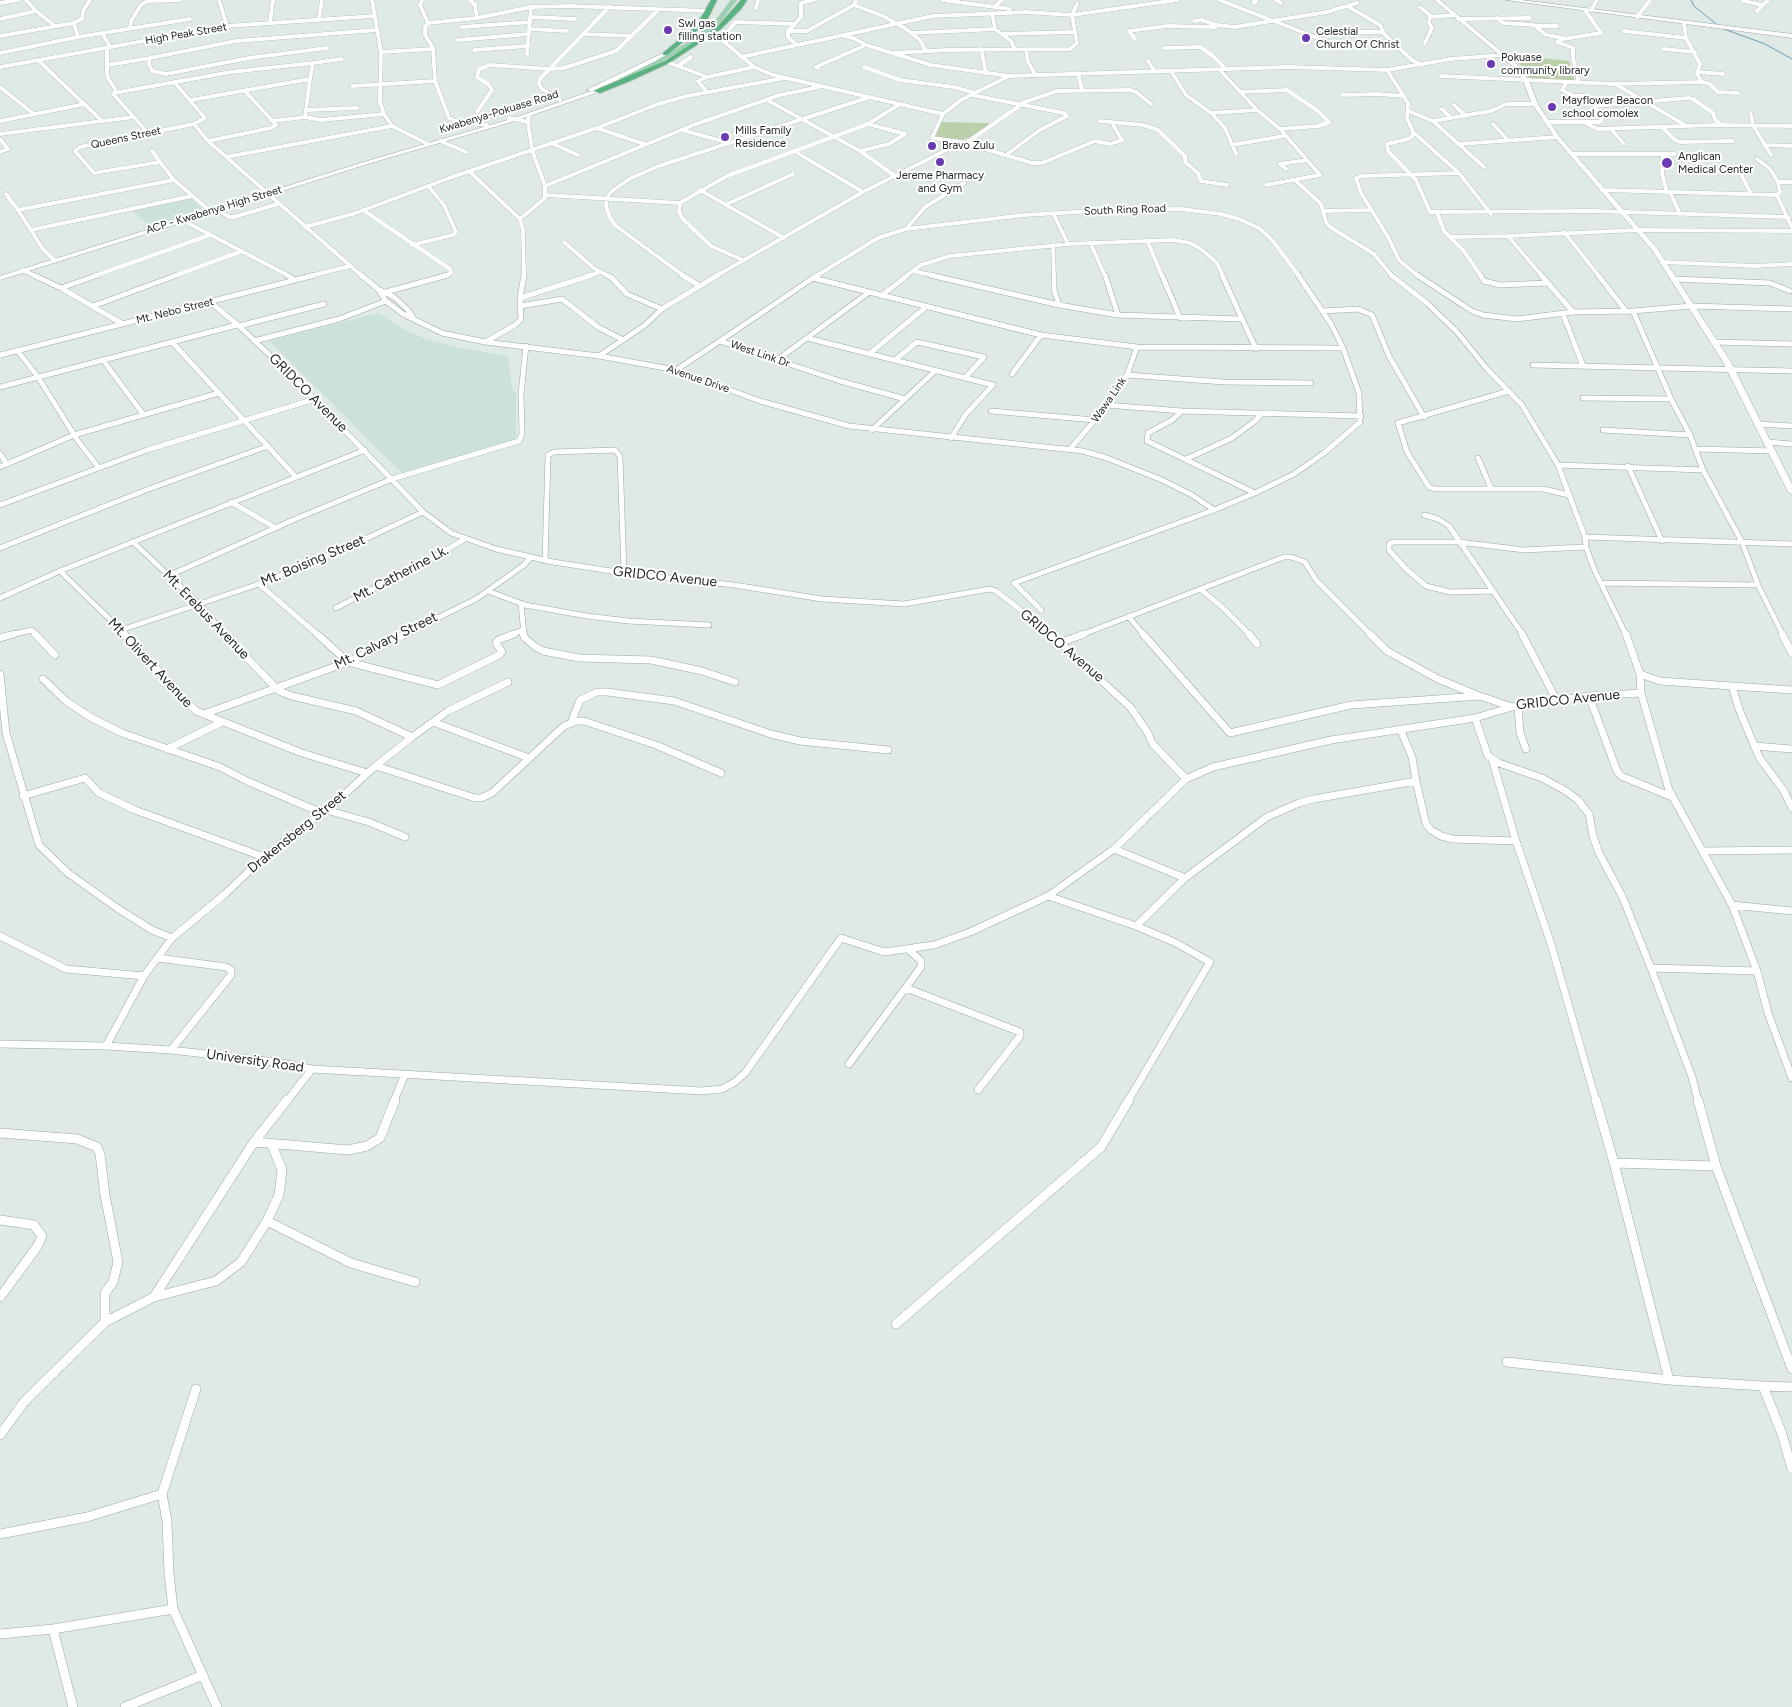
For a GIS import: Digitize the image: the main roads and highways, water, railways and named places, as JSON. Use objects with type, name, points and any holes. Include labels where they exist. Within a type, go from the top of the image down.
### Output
[{"type":"highway","points":[[665,54],[693,32],[704,20],[714,0]]},
{"type":"highway","points":[[597,91],[628,80],[667,62],[712,33],[739,8],[744,0]]},
{"type":"main road","name":"Kwabenya-Pokuase Road","points":[[665,54],[703,28],[728,0]]},
{"type":"main road","name":"Kwabenya-Pokuase Road","points":[[597,91],[654,64],[685,46],[718,21],[734,0]]},
{"type":"waterway","points":[[1691,0],[1694,6],[1721,28],[1765,44],[1792,59]]},
{"type":"place","name":"Swl gas filling station","points":[[668,30]]},
{"type":"place","name":"Celestial Church Of Christ","points":[[1306,38]]},
{"type":"place","name":"Pokuase community library","points":[[1491,64]]},
{"type":"place","name":"Mayflower Beacon school comolex","points":[[1552,107]]},
{"type":"place","name":"Mills Family Residence","points":[[725,137]]},
{"type":"place","name":"Bravo Zulu","points":[[932,146]]},
{"type":"place","name":"Jereme Pharmacy and Gym","points":[[940,162]]},
{"type":"place","name":"Anglican Medical Center","points":[[1667,163]]}]
